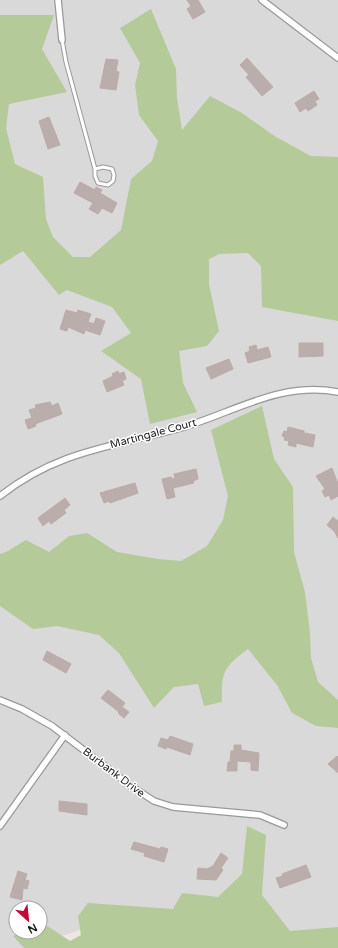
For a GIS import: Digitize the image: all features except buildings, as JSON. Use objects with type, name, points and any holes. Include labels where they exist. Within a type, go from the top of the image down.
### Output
[{"type":"street","points":[[58,0],[62,40]]},
{"type":"street","points":[[262,0],[338,58]]},
{"type":"street","name":"Martingale Court","points":[[0,496],[40,470],[88,450],[179,429],[258,398],[306,390],[338,392]]},
{"type":"street","name":"Burbank Drive","points":[[0,700],[22,708],[65,735],[131,786],[154,801],[173,807],[260,815],[284,825]]},
{"type":"street","points":[[0,826],[65,735]]},
{"type":"lane","points":[[62,40],[66,62],[95,169],[95,176],[98,183],[108,185],[113,181],[114,175],[112,169],[104,167],[95,169]]},
{"type":"shaded area","points":[[0,0],[338,0],[338,934],[115,919],[49,940],[41,948],[0,948]]},
{"type":"green space","points":[[151,9],[176,69],[177,98],[182,130],[210,96],[242,113],[276,137],[311,156],[338,157],[338,321],[262,307],[261,266],[248,253],[219,254],[209,259],[209,284],[219,331],[207,346],[179,351],[183,383],[197,412],[150,424],[141,379],[101,351],[131,333],[112,307],[67,290],[59,295],[23,251],[0,265],[0,15],[54,15],[42,49],[67,92],[9,104],[6,128],[15,164],[43,177],[46,219],[53,237],[73,257],[90,257],[121,230],[131,179],[152,161],[158,141],[139,115],[135,85],[140,63],[120,28]]},
{"type":"green space","points":[[262,406],[274,459],[293,487],[294,552],[305,592],[310,633],[311,658],[318,682],[338,700],[338,728],[316,726],[292,713],[277,685],[248,649],[229,666],[223,676],[222,702],[204,706],[198,684],[174,687],[154,708],[119,653],[99,635],[57,626],[33,629],[0,606],[0,554],[26,540],[49,552],[69,536],[87,533],[117,552],[158,559],[181,561],[207,546],[223,520],[228,496],[211,430]]},
{"type":"green space","points":[[247,826],[266,835],[262,895],[290,931],[338,927],[338,948],[24,948],[17,940],[48,940],[48,926],[70,941],[81,935],[78,916],[88,903],[173,909],[182,893],[218,897],[242,874]]}]
